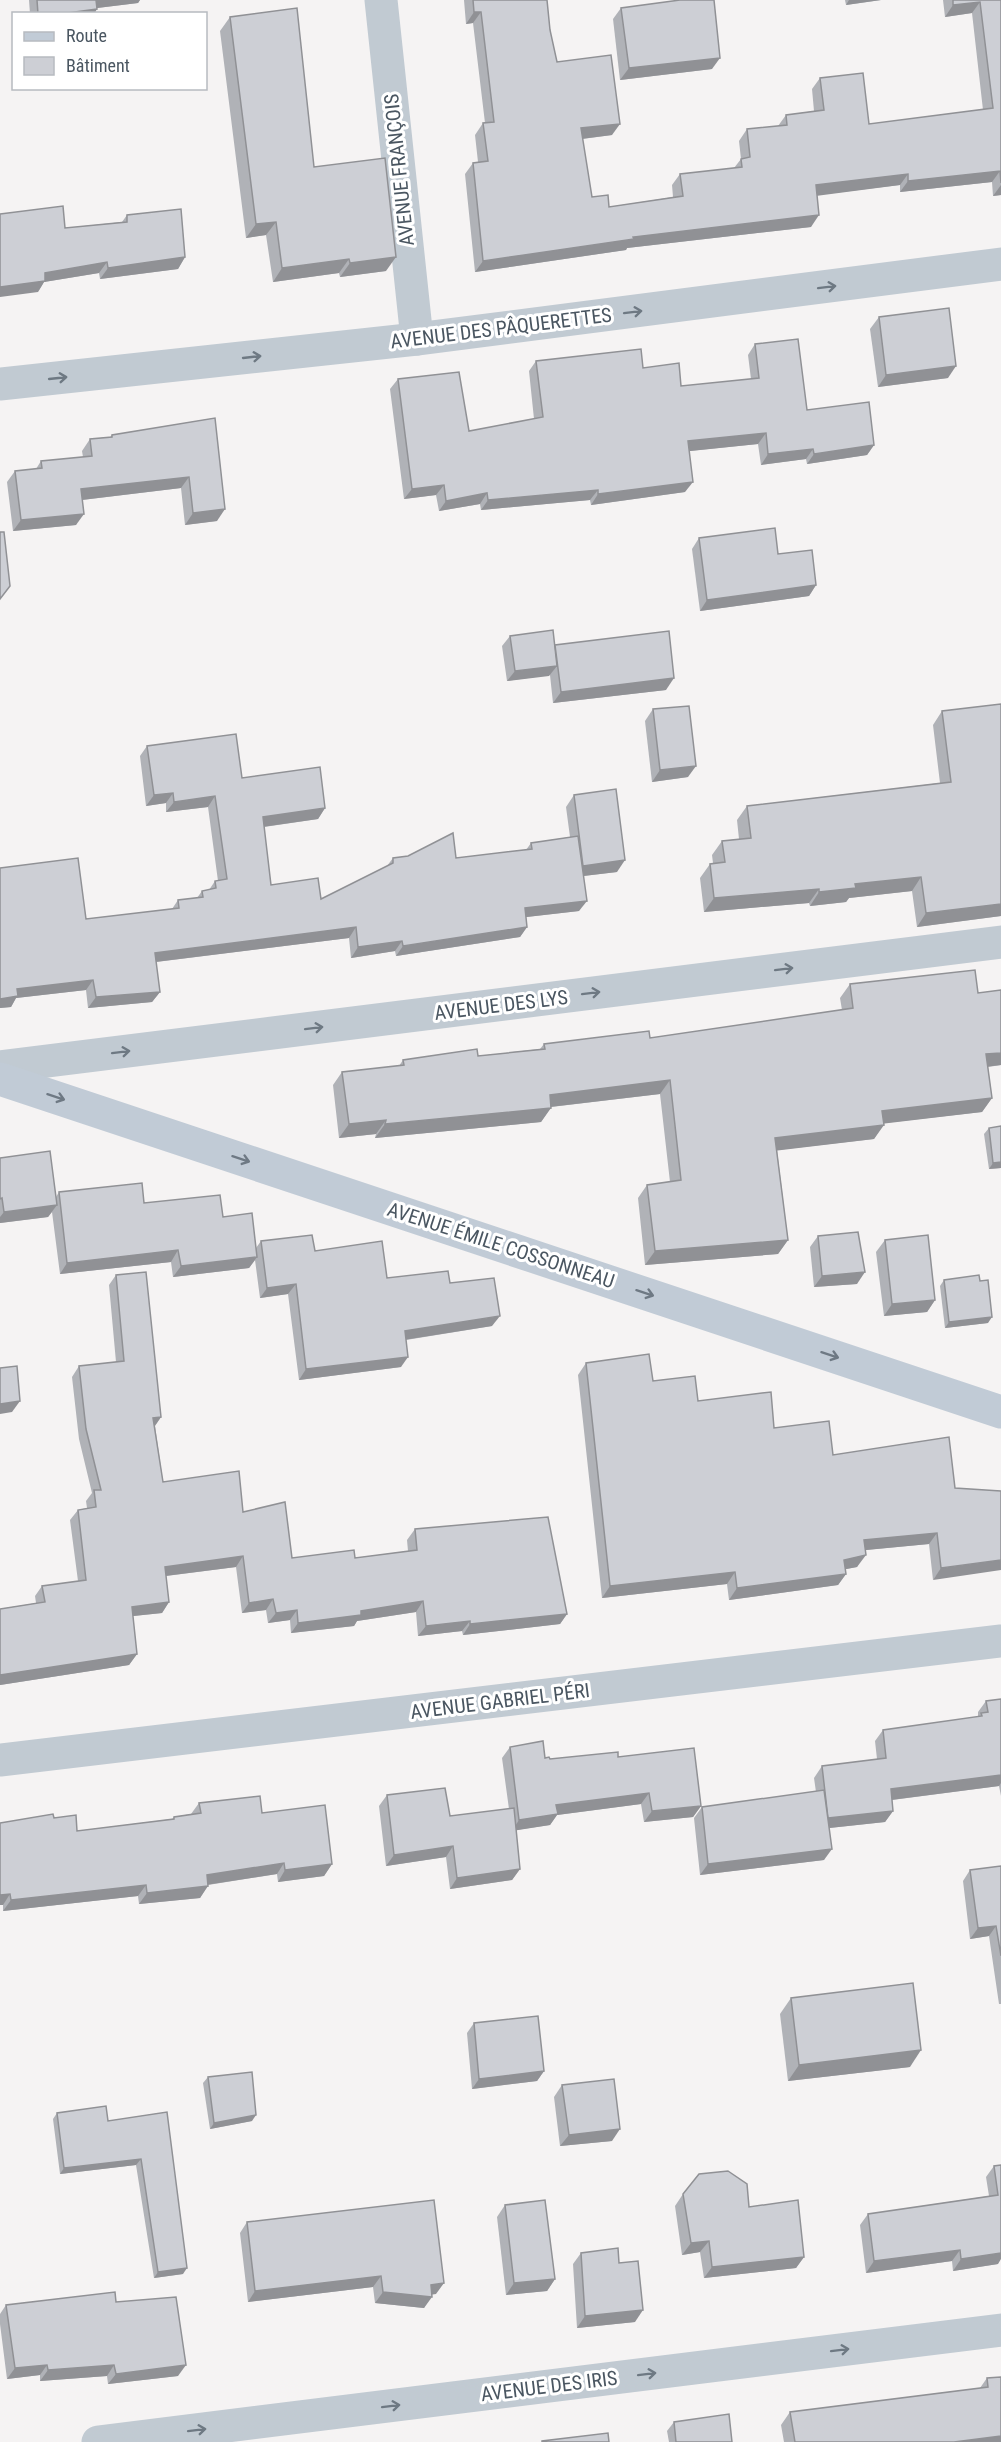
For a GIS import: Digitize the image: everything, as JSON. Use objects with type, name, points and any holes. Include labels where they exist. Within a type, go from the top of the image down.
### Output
[{"type":"street","name":"AVENUE FRANÇOIS","points":[[381,0],[417,339]]},
{"type":"street","name":"AVENUE DES PÂQUERETTES","points":[[0,384],[417,339],[1001,264]]},
{"type":"street","name":"AVENUE DES LYS","points":[[0,1066],[1001,942]]},
{"type":"street","name":"AVENUE ÉMILE COSSONNEAU","points":[[0,1079],[1001,1412]]},
{"type":"street","name":"AVENUE GABRIEL PÉRI","points":[[0,1760],[1001,1641]]},
{"type":"street","name":"AVENUE DES IRIS","points":[[98,2442],[1001,2330]]},
{"type":"building","points":[[37,0],[96,0],[97,9],[75,12],[38,12]]},
{"type":"building","points":[[473,0],[547,0],[550,30],[557,62],[611,55],[620,124],[581,128],[592,197],[608,195],[609,207],[683,196],[680,174],[742,167],[741,159],[750,157],[747,129],[787,125],[786,115],[824,110],[820,78],[863,73],[869,124],[993,108],[980,2],[953,5],[953,0],[1001,0],[1001,183],[1000,171],[908,181],[908,174],[816,185],[819,215],[633,237],[634,239],[483,261],[473,163],[488,161],[483,123],[494,122],[481,12],[474,12]]},
{"type":"building","points":[[680,0],[714,0],[720,58],[629,68],[621,8]]},
{"type":"building","points":[[297,8],[314,167],[385,158],[396,257],[350,263],[349,259],[282,268],[276,222],[256,224],[230,17]]},
{"type":"building","points":[[63,206],[65,228],[127,222],[127,215],[181,209],[185,257],[108,268],[107,262],[45,273],[45,281],[0,287],[0,214]]},
{"type":"building","points":[[949,308],[956,366],[886,375],[879,317]]},
{"type":"building","points":[[798,339],[807,410],[869,402],[874,445],[814,454],[813,449],[768,454],[766,433],[688,441],[693,482],[598,494],[598,490],[488,500],[487,493],[446,501],[444,485],[412,489],[398,379],[459,372],[469,431],[543,417],[536,361],[641,349],[643,368],[679,363],[681,386],[759,378],[755,344]]},
{"type":"building","points":[[215,418],[225,509],[193,513],[189,477],[81,489],[84,514],[21,520],[15,471],[42,468],[41,461],[92,456],[90,439]]},
{"type":"building","points":[[775,528],[778,554],[812,550],[816,585],[707,600],[699,538]]},
{"type":"building","points":[[0,532],[4,532],[10,586],[0,599]]},
{"type":"building","points":[[553,630],[557,666],[515,671],[510,636]]},
{"type":"building","points":[[669,631],[674,678],[561,692],[555,645]]},
{"type":"building","points":[[1001,704],[1001,904],[926,913],[921,877],[855,884],[856,888],[819,892],[819,889],[714,898],[710,864],[725,862],[722,841],[751,838],[747,806],[951,782],[942,711]]},
{"type":"building","points":[[689,706],[696,766],[660,770],[653,709]]},
{"type":"building","points":[[236,734],[242,778],[320,767],[325,808],[263,817],[271,885],[318,878],[321,899],[393,863],[393,858],[408,856],[453,833],[456,858],[532,849],[531,843],[578,836],[587,901],[525,908],[527,927],[403,946],[402,941],[358,947],[356,927],[155,953],[160,992],[96,997],[93,980],[17,989],[18,996],[0,999],[0,868],[78,858],[86,919],[179,908],[178,900],[203,897],[202,891],[216,888],[215,881],[227,879],[215,796],[174,802],[173,793],[154,795],[147,746]]},
{"type":"building","points":[[616,789],[625,860],[583,866],[574,795]]},
{"type":"building","points":[[975,970],[978,993],[1001,990],[1001,1053],[986,1054],[992,1098],[882,1111],[884,1125],[775,1138],[788,1240],[655,1251],[647,1185],[681,1180],[670,1080],[550,1095],[551,1108],[385,1124],[386,1120],[349,1124],[342,1072],[404,1065],[403,1060],[477,1049],[478,1056],[545,1049],[544,1044],[649,1031],[650,1038],[853,1008],[850,984]]},
{"type":"building","points":[[1001,1126],[1001,1162],[993,1163],[989,1128]]},
{"type":"building","points":[[50,1151],[57,1205],[4,1212],[2,1198],[0,1199],[0,1158]]},
{"type":"building","points":[[142,1183],[144,1203],[220,1195],[223,1217],[252,1213],[257,1257],[181,1266],[178,1250],[67,1263],[59,1192]]},
{"type":"building","points":[[858,1232],[865,1272],[822,1276],[818,1236]]},
{"type":"building","points":[[312,1235],[315,1251],[382,1241],[387,1278],[448,1271],[450,1283],[494,1278],[500,1316],[405,1331],[408,1357],[306,1369],[296,1284],[267,1288],[261,1241]]},
{"type":"building","points":[[928,1235],[935,1300],[892,1304],[885,1240]]},
{"type":"building","points":[[146,1272],[161,1417],[153,1418],[163,1482],[239,1471],[243,1512],[285,1502],[292,1558],[354,1550],[355,1558],[417,1550],[415,1529],[548,1517],[567,1614],[426,1626],[423,1601],[361,1611],[361,1615],[298,1623],[297,1610],[276,1613],[273,1599],[249,1603],[243,1556],[165,1567],[169,1602],[132,1607],[137,1654],[0,1675],[0,1609],[45,1602],[42,1586],[86,1580],[78,1510],[96,1507],[94,1490],[101,1490],[86,1429],[79,1366],[124,1361],[116,1275]]},
{"type":"building","points":[[979,1275],[980,1281],[988,1280],[992,1317],[949,1322],[944,1280]]},
{"type":"building","points":[[649,1354],[653,1381],[695,1376],[698,1401],[771,1392],[774,1428],[829,1421],[833,1455],[949,1437],[955,1488],[1001,1491],[1001,1560],[941,1568],[937,1533],[864,1540],[866,1555],[844,1560],[846,1574],[737,1588],[735,1572],[610,1586],[586,1363]]},
{"type":"building","points":[[17,1366],[20,1401],[0,1404],[0,1368]]},
{"type":"building","points":[[1001,1699],[1001,1775],[891,1789],[893,1811],[828,1818],[822,1766],[886,1758],[883,1730],[982,1716],[981,1713],[988,1712],[986,1701]]},
{"type":"building","points":[[543,1741],[545,1758],[550,1759],[618,1752],[618,1757],[694,1748],[701,1806],[652,1811],[649,1793],[556,1805],[558,1814],[519,1820],[510,1747]]},
{"type":"building","points":[[445,1788],[450,1816],[514,1808],[520,1869],[457,1878],[453,1846],[394,1855],[387,1795]]},
{"type":"building","points":[[824,1790],[832,1849],[708,1864],[702,1807]]},
{"type":"building","points":[[260,1796],[262,1813],[325,1805],[332,1864],[285,1870],[284,1863],[207,1875],[208,1886],[147,1893],[146,1885],[11,1900],[10,1894],[0,1895],[0,1823],[53,1814],[54,1818],[76,1815],[77,1831],[174,1819],[174,1817],[201,1813],[199,1803]]},
{"type":"building","points":[[1001,1866],[1001,1956],[996,1926],[978,1928],[970,1870]]},
{"type":"building","points":[[913,1983],[921,2050],[799,2065],[791,1998]]},
{"type":"building","points":[[538,2016],[544,2071],[479,2079],[474,2023]]},
{"type":"building","points":[[252,2072],[256,2115],[214,2123],[208,2077]]},
{"type":"building","points":[[614,2079],[620,2129],[569,2135],[562,2085]]},
{"type":"building","points":[[106,2106],[108,2121],[167,2112],[187,2268],[158,2272],[141,2159],[64,2168],[57,2113]]},
{"type":"building","points":[[1001,2165],[1001,2253],[961,2259],[960,2250],[874,2261],[868,2214],[998,2195],[994,2166]]},
{"type":"building","points":[[728,2171],[747,2184],[749,2207],[798,2200],[804,2257],[712,2267],[709,2241],[691,2243],[683,2194],[699,2174]]},
{"type":"building","points":[[434,2200],[444,2283],[431,2285],[432,2297],[383,2292],[381,2276],[255,2291],[247,2222]]},
{"type":"building","points":[[545,2200],[555,2279],[514,2283],[505,2205]]},
{"type":"building","points":[[618,2248],[619,2263],[638,2261],[643,2310],[585,2316],[581,2253]]},
{"type":"building","points":[[115,2292],[116,2302],[176,2297],[186,2365],[116,2374],[114,2365],[48,2370],[47,2365],[15,2368],[6,2305]]},
{"type":"building","points":[[1001,2377],[1001,2436],[954,2442],[795,2442],[790,2412],[988,2387],[987,2378]]},
{"type":"building","points":[[729,2414],[732,2442],[676,2442],[674,2422]]},
{"type":"building","points":[[608,2433],[609,2442],[542,2442],[542,2441]]}]
